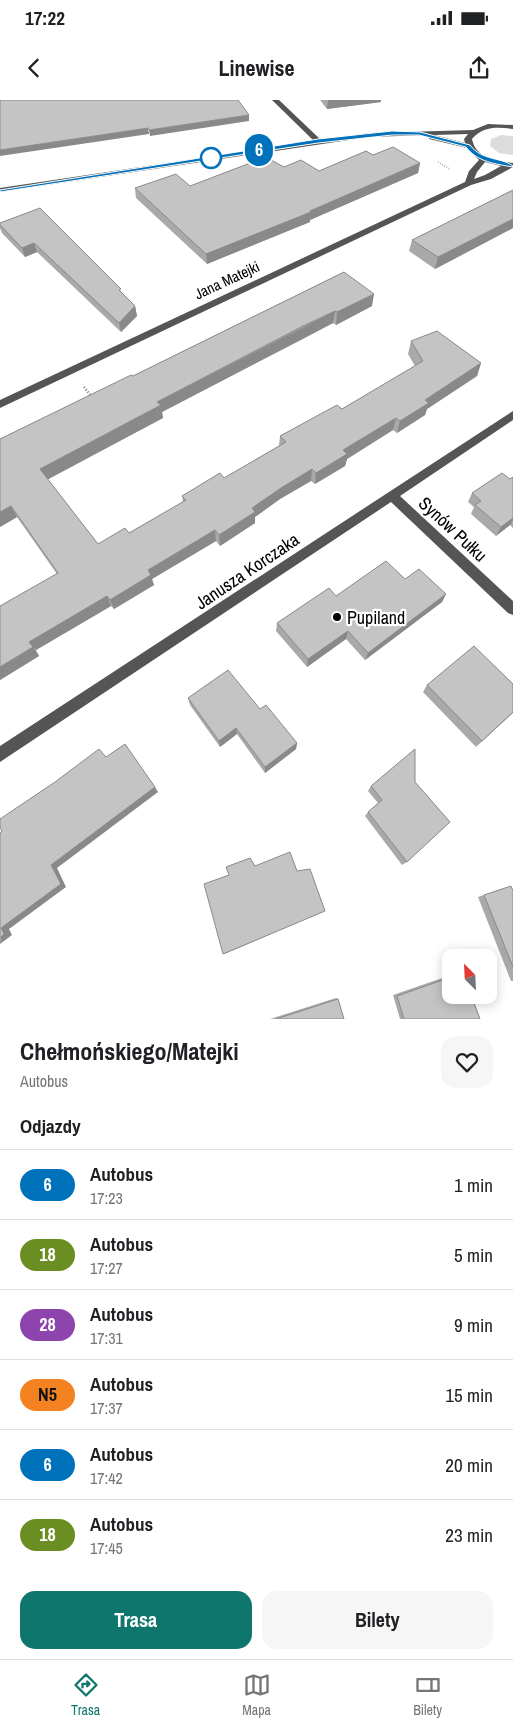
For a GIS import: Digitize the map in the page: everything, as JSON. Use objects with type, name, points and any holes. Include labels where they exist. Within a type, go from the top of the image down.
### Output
[{"type":"street","points":[[275,100],[318,141]]},
{"type":"street","points":[[0,190],[318,141],[384,133],[472,132],[492,126],[513,126]]},
{"type":"street","points":[[468,146],[468,138],[472,132]]},
{"type":"street","points":[[420,134],[468,146],[484,159],[511,165]]},
{"type":"street","points":[[468,184],[474,171],[484,159]]},
{"type":"street","name":"Jana Matejki","points":[[0,404],[511,165]]},
{"type":"street","name":"Janusza Korczaka","points":[[0,755],[513,415]]},
{"type":"street","name":"Synów Pułku","points":[[392,495],[513,609]]},
{"type":"path","points":[[84,387],[93,397],[84,402]]},
{"type":"shaded area","points":[[501,135],[513,136],[513,155],[499,153],[490,146],[491,139]]},
{"type":"building","points":[[0,100],[238,100],[249,115],[0,150]]},
{"type":"building","points":[[393,147],[420,163],[311,212],[206,254],[135,188],[176,174],[190,186],[266,157],[284,167],[301,160],[319,171],[366,151],[373,155]]},
{"type":"building","points":[[513,190],[513,219],[438,257],[412,240]]},
{"type":"building","points":[[40,208],[121,289],[119,290],[135,306],[119,323],[34,243],[22,248],[0,225],[0,223]]},
{"type":"building","points":[[344,272],[374,294],[303,326],[157,402],[161,405],[40,469],[98,544],[125,528],[129,533],[186,500],[182,496],[220,473],[224,478],[286,442],[280,436],[337,405],[342,409],[423,361],[411,341],[437,331],[481,363],[425,400],[429,403],[400,421],[396,418],[343,450],[347,454],[316,473],[312,469],[281,488],[252,508],[255,512],[219,535],[215,530],[148,570],[151,575],[110,600],[107,596],[29,642],[33,647],[0,667],[0,606],[58,573],[11,506],[0,512],[0,439]]},
{"type":"building","points":[[502,473],[510,479],[513,477],[513,518],[501,527],[475,505],[481,501],[472,493]]},
{"type":"building","points":[[386,561],[405,579],[419,569],[446,594],[368,653],[348,631],[308,659],[277,623],[329,588],[336,596]]},
{"type":"building","points":[[474,646],[513,684],[513,712],[482,741],[427,685]]},
{"type":"building","points":[[228,670],[260,709],[266,705],[297,743],[265,767],[236,728],[219,741],[188,698]]},
{"type":"building","points":[[125,744],[155,787],[51,865],[61,884],[1,928],[4,934],[0,938],[0,833],[2,831],[0,819],[55,782],[99,749],[106,757]]},
{"type":"building","points":[[415,749],[415,782],[450,822],[407,862],[368,812],[382,800],[371,786]]},
{"type":"building","points":[[290,852],[297,871],[310,869],[325,911],[223,954],[204,884],[229,875],[226,867],[250,858],[255,866]]},
{"type":"building","points":[[511,886],[513,891],[513,967],[484,895]]},
{"type":"building","points":[[442,980],[442,1004],[474,1004],[480,1019],[404,1019],[397,996]]},
{"type":"building","points":[[338,999],[344,1019],[276,1019]]},
{"type":"bus line","name":"6","points":[[0,190],[369,134],[420,134],[468,146],[484,159],[513,166]]},
{"type":"place","name":"Pupiland","points":[[337,617]]}]
